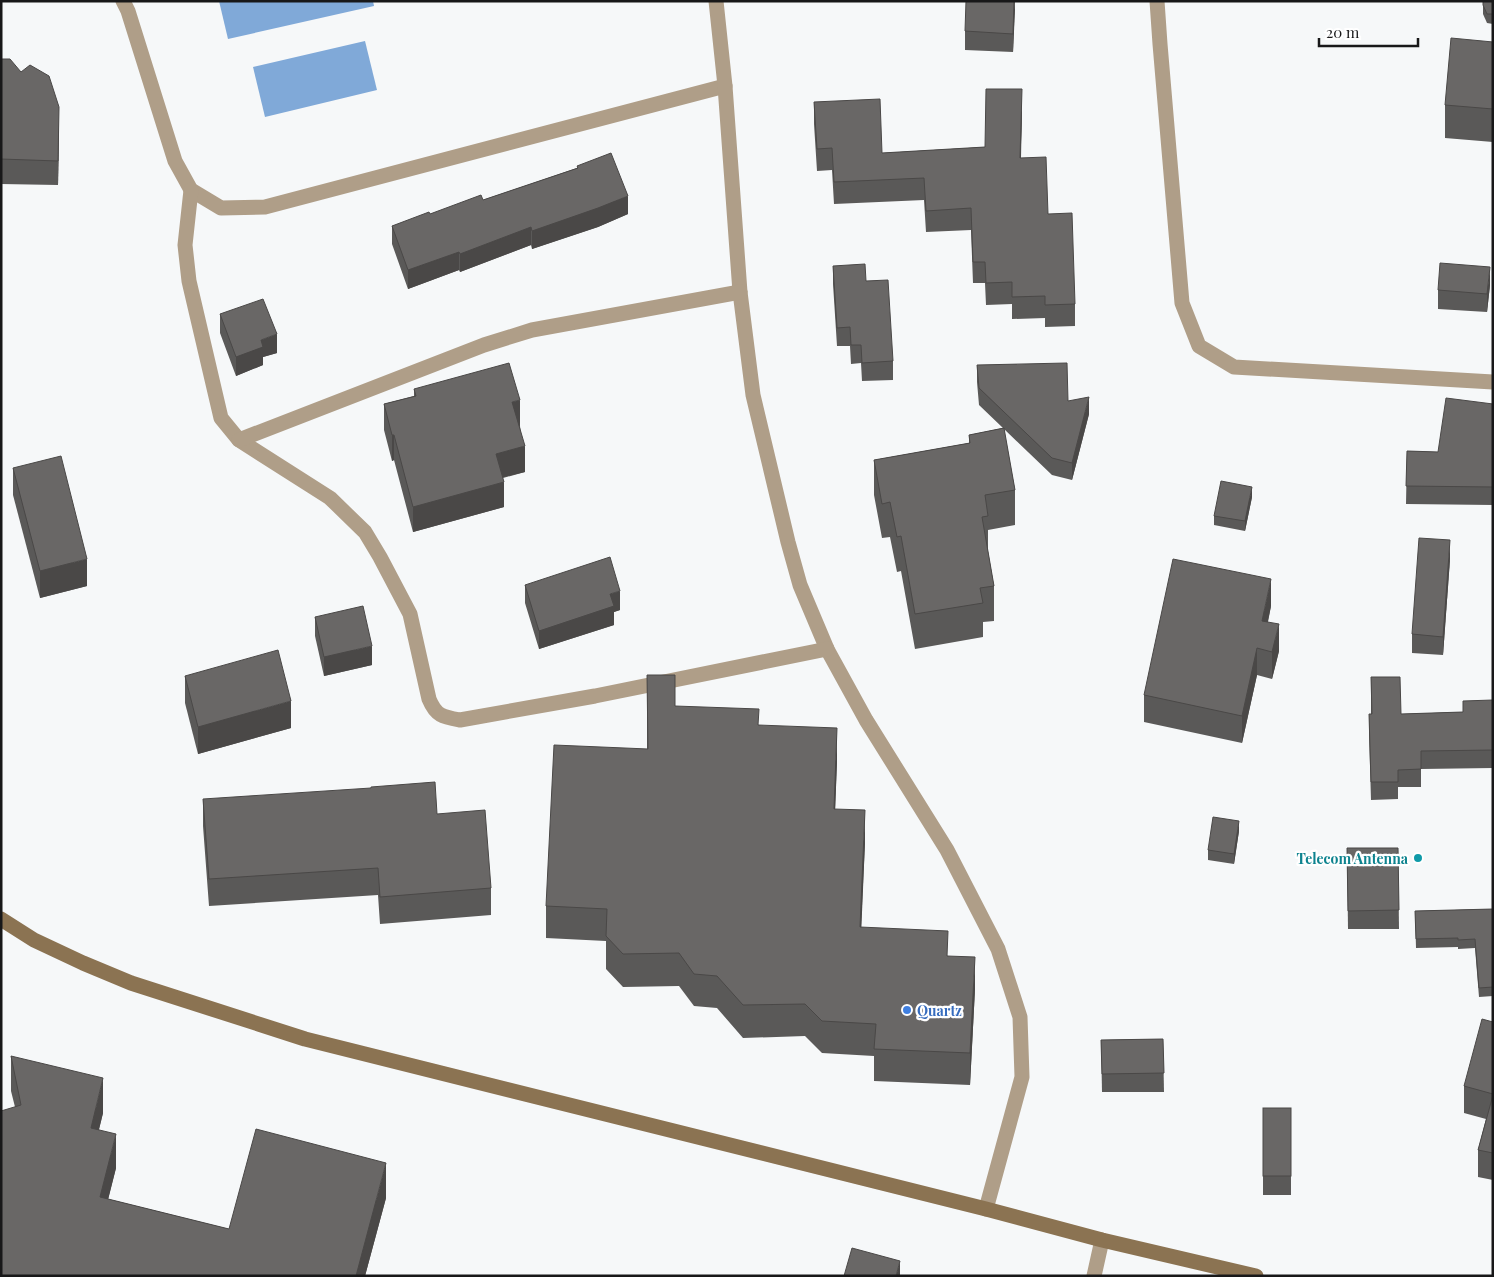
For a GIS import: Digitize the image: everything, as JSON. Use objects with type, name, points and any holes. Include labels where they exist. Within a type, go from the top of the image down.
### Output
[{"type":"street","points":[[122,1],[128,11],[175,161],[191,190],[221,208],[265,207],[726,86]]},
{"type":"street","points":[[716,1],[726,86],[740,292],[754,395],[788,542],[800,585],[827,649],[866,720],[947,850],[998,949],[1020,1017],[1022,1077],[986,1209]]},
{"type":"street","points":[[1157,1],[1182,303],[1199,346],[1234,367],[1493,382]]},
{"type":"street","points":[[191,190],[185,244],[189,281],[221,418],[238,440],[330,498],[365,532],[410,614],[433,710],[443,717],[460,720],[712,673],[827,649]]},
{"type":"street","points":[[238,440],[484,345],[532,330],[740,292]]},
{"type":"street","points":[[1,919],[34,940],[131,983],[305,1039],[986,1209],[1102,1240],[1256,1276]]},
{"type":"street","points":[[1094,1276],[1102,1240]]},
{"type":"water","points":[[219,1],[373,1],[374,6],[228,39]]},
{"type":"water","points":[[365,41],[377,90],[265,117],[253,67]]},
{"type":"building","points":[[966,1],[1014,1],[1013,34],[965,31]]},
{"type":"building","points":[[1483,1],[1493,1],[1493,14],[1487,14]]},
{"type":"building","points":[[1451,38],[1493,42],[1493,109],[1445,105]]},
{"type":"building","points":[[1,59],[10,59],[21,72],[30,65],[49,76],[59,107],[58,161],[1,159]]},
{"type":"building","points":[[986,89],[1022,89],[1020,158],[1046,157],[1048,214],[1072,213],[1075,304],[1045,305],[1045,296],[1012,297],[1012,282],[986,283],[985,262],[973,262],[971,208],[926,211],[924,178],[834,182],[832,148],[817,149],[814,102],[880,99],[882,153],[985,147]]},
{"type":"building","points":[[611,153],[628,196],[532,231],[531,227],[460,254],[459,252],[408,270],[392,226],[481,195],[483,200],[578,168],[577,166]]},
{"type":"building","points":[[1440,263],[1490,267],[1487,294],[1438,290]]},
{"type":"building","points":[[865,264],[866,281],[888,280],[893,361],[862,363],[861,345],[851,345],[850,327],[837,328],[833,266]]},
{"type":"building","points":[[263,299],[277,334],[261,340],[263,347],[236,357],[220,314]]},
{"type":"building","points":[[509,363],[520,400],[512,402],[525,446],[496,454],[504,482],[413,507],[384,404],[416,396],[414,389]]},
{"type":"building","points":[[1067,363],[1068,401],[1089,397],[1072,463],[1052,458],[979,388],[977,365]]},
{"type":"building","points":[[1446,398],[1493,404],[1493,487],[1406,486],[1407,451],[1438,452]]},
{"type":"building","points":[[1004,428],[1015,490],[985,495],[988,516],[982,517],[994,586],[980,588],[983,603],[915,614],[901,536],[897,537],[890,502],[882,504],[874,460],[970,443],[969,435]]},
{"type":"building","points":[[61,456],[87,559],[40,571],[13,468]]},
{"type":"building","points":[[1221,481],[1252,487],[1245,521],[1214,516]]},
{"type":"building","points":[[1419,538],[1450,540],[1443,637],[1412,634]]},
{"type":"building","points":[[610,557],[620,591],[610,594],[614,606],[539,631],[525,585]]},
{"type":"building","points":[[1173,559],[1271,579],[1262,621],[1279,624],[1272,652],[1257,648],[1242,716],[1144,695]]},
{"type":"building","points":[[363,606],[372,646],[324,657],[315,617]]},
{"type":"building","points":[[278,650],[291,701],[198,727],[185,676]]},
{"type":"building","points":[[647,675],[675,675],[675,706],[759,709],[758,725],[837,728],[834,809],[865,810],[860,927],[948,931],[947,956],[975,957],[970,1053],[874,1049],[876,1024],[822,1021],[805,1004],[743,1005],[717,976],[694,974],[679,953],[623,954],[606,936],[607,909],[546,906],[554,745],[648,749]]},
{"type":"building","points":[[1371,677],[1400,677],[1401,714],[1463,712],[1463,701],[1493,700],[1493,750],[1421,751],[1421,769],[1398,770],[1398,782],[1371,782],[1369,714],[1372,714]]},
{"type":"building","points":[[435,782],[437,814],[485,810],[491,888],[380,897],[378,868],[209,879],[203,799]]},
{"type":"building","points":[[1213,817],[1239,821],[1234,854],[1208,850]]},
{"type":"building","points":[[1347,848],[1398,848],[1399,910],[1348,911]]},
{"type":"building","points":[[1493,909],[1493,987],[1479,988],[1475,939],[1416,939],[1415,911]]},
{"type":"building","points":[[1482,1019],[1493,1022],[1493,1094],[1464,1086]]},
{"type":"building","points":[[1163,1039],[1164,1073],[1102,1074],[1101,1040]]},
{"type":"building","points":[[11,1056],[103,1078],[91,1128],[116,1134],[100,1197],[229,1229],[256,1129],[386,1163],[356,1276],[1,1276],[1,1111],[21,1105]]},
{"type":"building","points":[[1493,1095],[1493,1153],[1478,1150]]},
{"type":"building","points":[[1263,1108],[1291,1108],[1291,1176],[1263,1176]]},
{"type":"building","points":[[852,1248],[900,1261],[896,1276],[844,1276]]},
{"type":"place","name":"Telecom Antenna","points":[[1418,858]]},
{"type":"place","name":"Quartz","points":[[907,1010]]}]
